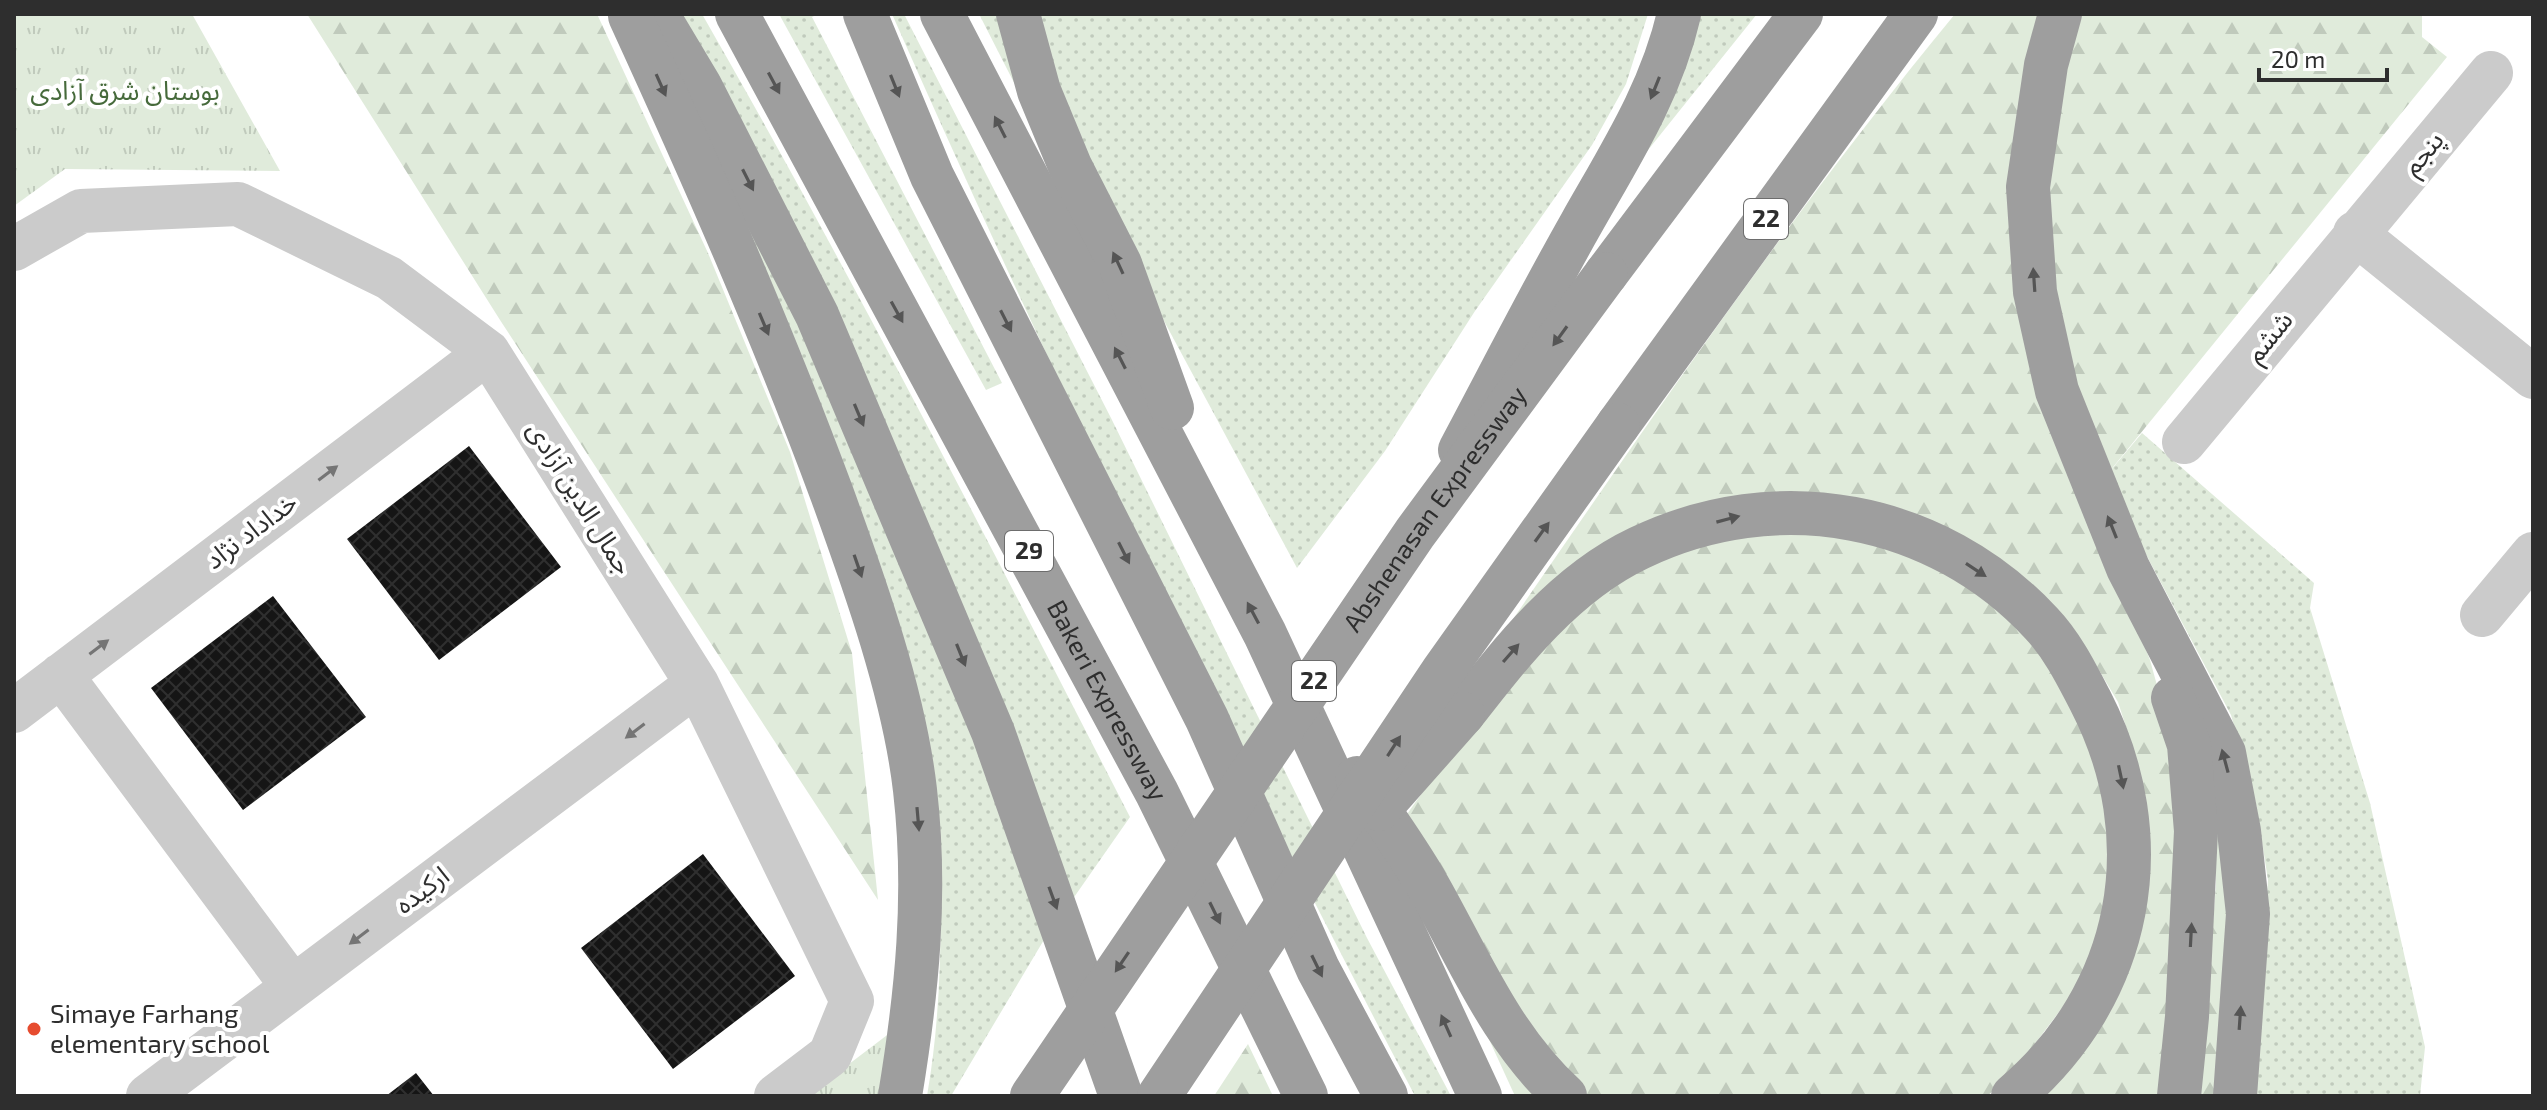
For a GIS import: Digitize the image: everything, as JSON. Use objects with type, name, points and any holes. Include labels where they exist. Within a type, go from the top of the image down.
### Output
[{"type":"highway","points":[[629,14],[805,422],[859,569],[903,722],[915,786],[921,859],[916,996],[900,1096]]},
{"type":"highway","points":[[657,14],[700,86],[829,343],[993,732],[1121,1096]]},
{"type":"highway","name":"Bakeri Expressway","points":[[737,14],[1157,793],[1306,1096]]},
{"type":"highway","points":[[865,14],[932,176],[1207,719],[1318,969],[1386,1096]]},
{"type":"highway","points":[[942,14],[1272,651],[1480,1096]]},
{"type":"highway","points":[[1018,14],[1039,91],[1070,166],[1120,264],[1232,572]]},
{"type":"highway","points":[[1415,533],[1581,224],[1629,144],[1654,92],[1679,14]]},
{"type":"highway","name":"Abshenasan Expressway","points":[[1032,1096],[1415,533],[1801,14]]},
{"type":"highway","name":"22","points":[[1159,1096],[1443,671],[1890,45],[1916,14]]},
{"type":"highway","points":[[2060,14],[2046,65],[2028,187],[2035,292],[2057,391],[2128,568],[2189,745],[2196,831],[2187,1017],[2179,1096]]},
{"type":"highway","points":[[1274,928],[1463,714],[1513,650],[1555,608],[1598,574],[1638,548],[1741,516],[1798,511],[1877,523],[1933,545],[2001,587],[2042,623],[2071,663],[2107,731],[2120,768],[2128,814],[2130,852],[2126,902],[2109,968],[2085,1013],[2057,1051],[2013,1096]]},
{"type":"highway","points":[[2128,568],[2224,753],[2239,831],[2248,914],[2235,1096]]},
{"type":"highway","points":[[1272,651],[1427,885],[1499,1017],[1520,1048],[1565,1096]]},
{"type":"street","name":"پنجم","points":[[2355,233],[2491,73]]},
{"type":"street","name":"جمال الدین آزادی","points":[[14,249],[81,211],[238,204],[389,278],[488,352],[697,684],[852,1001],[830,1055],[776,1096]]},
{"type":"street","points":[[2355,233],[2533,377]]},
{"type":"street","name":"ششم","points":[[2184,442],[2355,233]]},
{"type":"street","name":"خداداد نژاد","points":[[14,711],[488,352]]},
{"type":"street","points":[[2482,615],[2533,554]]},
{"type":"street","points":[[61,675],[293,987]]},
{"type":"street","name":"ارکیده","points":[[154,1094],[697,684]]},
{"type":"green space","name":"بوستان شرق آزادی","points":[[14,14],[192,14],[280,171],[65,169],[14,206]]},
{"type":"green space","points":[[307,14],[597,14],[708,253],[790,452],[852,653],[878,900],[500,320]]},
{"type":"green space","points":[[678,14],[702,14],[758,113],[920,413],[1130,817],[1070,903]]},
{"type":"green space","points":[[779,14],[818,14],[812,17],[1002,383],[986,390]]},
{"type":"green space","points":[[892,14],[904,14],[1111,418],[1367,938],[1451,1096],[1415,1096],[1345,963],[1079,424]]},
{"type":"green space","points":[[979,14],[1001,14],[1031,116]]},
{"type":"green space","points":[[1033,14],[1648,14],[1626,84],[1592,145],[1475,311],[1385,451],[1297,568],[1080,165]]},
{"type":"green space","points":[[1696,14],[1757,14],[1628,175]]},
{"type":"green space","points":[[1955,14],[2046,14],[2016,166],[2120,583],[2150,660],[2179,765],[2164,1096],[2039,1096],[2145,810],[2137,761],[2118,702],[2084,645],[2028,582],[1730,499],[1462,693],[1763,263]]},
{"type":"green space","points":[[2077,14],[2422,14],[2422,37],[2447,57],[2105,477],[2074,392],[2053,295],[2048,208],[2050,130]]},
{"type":"green space","points":[[727,170],[835,401],[1051,928],[951,1096],[927,1096],[939,986],[937,801]]},
{"type":"green space","points":[[2142,433],[2314,583],[2310,608],[2370,803],[2425,1047],[2420,1096],[2252,1096],[2268,880],[2256,804],[2231,715],[2105,477]]},
{"type":"green space","points":[[1782,527],[1906,549],[2000,606],[2058,673],[2111,806],[2111,894],[2080,984],[2010,1077],[1987,1096],[1583,1096],[1556,1071],[1405,817],[1476,717],[1557,623],[1650,559]]},
{"type":"green space","points":[[2215,816],[2231,892],[2219,1096],[2199,1096],[2216,884]]},
{"type":"green space","points":[[1454,963],[1541,1096],[1515,1096]]},
{"type":"green space","points":[[899,1026],[884,1096],[807,1096]]},
{"type":"green space","points":[[1248,1044],[1273,1096],[1214,1096]]},
{"type":"building","points":[[469,446],[561,567],[439,660],[347,539]]},
{"type":"building","points":[[273,596],[366,717],[243,810],[151,688]]},
{"type":"building","points":[[703,854],[795,976],[673,1069],[581,948]]},
{"type":"building","points":[[416,1073],[434,1096],[386,1096]]},
{"type":"place","name":"Simaye Farhang elementary school","points":[[34,1029]]}]
